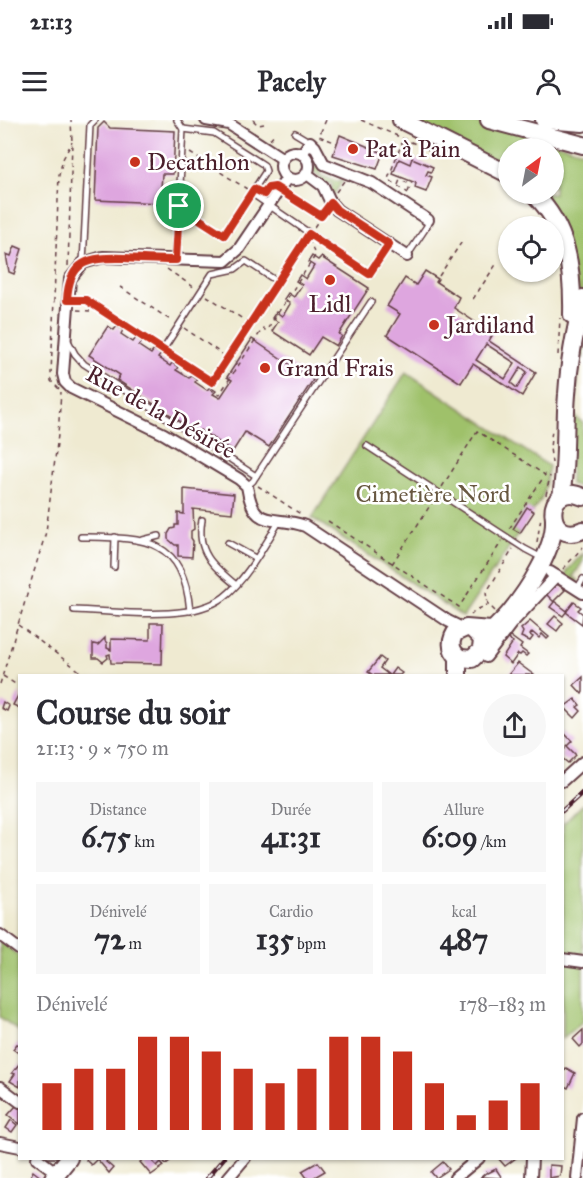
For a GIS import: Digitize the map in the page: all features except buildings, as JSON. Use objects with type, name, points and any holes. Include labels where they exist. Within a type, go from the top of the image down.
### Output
[{"type":"main road","points":[[401,120],[498,169]]},
{"type":"main road","points":[[489,120],[583,145]]},
{"type":"main road","points":[[544,120],[583,123]]},
{"type":"main road","points":[[459,674],[522,595],[553,534],[548,516],[554,507],[554,496],[566,473],[564,360],[572,286],[569,255],[555,219],[542,204]]},
{"type":"main road","points":[[564,360],[583,298]]},
{"type":"main road","points":[[554,496],[572,494],[583,497]]},
{"type":"main road","points":[[548,516],[563,531],[578,531]]},
{"type":"main road","points":[[539,559],[578,531]]},
{"type":"main road","points":[[461,628],[478,649],[452,649],[461,628]]},
{"type":"main road","points":[[465,674],[478,649]]},
{"type":"main road","points":[[58,1176],[68,1160]]},
{"type":"main road","points":[[58,1176],[76,1160]]},
{"type":"street","points":[[206,120],[229,124],[283,159]]},
{"type":"street","points":[[302,154],[310,142],[324,164],[379,187],[428,220]]},
{"type":"street","points":[[292,153],[302,154],[309,165],[307,174],[298,180],[287,178],[281,169],[283,159],[292,153]]},
{"type":"street","points":[[307,174],[323,186],[337,210],[407,256]]},
{"type":"street","points":[[72,275],[83,263],[103,257],[225,261],[239,249],[287,178]]},
{"type":"street","name":"Rue de la Désirée","points":[[72,275],[68,285],[63,374],[65,382],[71,388],[164,434],[247,486],[249,501],[255,511],[264,518],[305,526],[461,628]]},
{"type":"street","points":[[539,559],[556,576],[581,587]]},
{"type":"street","points":[[478,649],[511,624],[556,576]]},
{"type":"street","points":[[564,777],[583,762]]},
{"type":"street","points":[[0,935],[18,948]]},
{"type":"street","points":[[564,959],[583,962]]},
{"type":"street","points":[[0,1087],[18,1100]]},
{"type":"street","points":[[577,1178],[583,1118]]},
{"type":"street","points":[[0,1143],[18,1147]]},
{"type":"street","points":[[39,1160],[58,1176]]},
{"type":"street","points":[[228,1178],[244,1160]]},
{"type":"street","points":[[455,1178],[476,1160]]},
{"type":"street","points":[[531,1178],[532,1160]]},
{"type":"lane","points":[[83,263],[90,125],[95,120]]},
{"type":"lane","points":[[176,260],[183,129],[177,120]]},
{"type":"lane","points":[[179,206],[224,235],[266,171],[264,165],[214,133],[183,129]]},
{"type":"lane","points":[[295,133],[310,142]]},
{"type":"lane","points":[[254,189],[268,205],[369,274],[389,244]]},
{"type":"lane","points":[[407,256],[428,220]]},
{"type":"lane","points":[[67,300],[86,300],[212,382],[310,235]]},
{"type":"lane","points":[[163,350],[212,274],[235,269],[246,261],[278,282]]},
{"type":"lane","points":[[247,486],[254,481],[371,302]]},
{"type":"lane","points":[[65,335],[75,354],[84,364],[256,476]]},
{"type":"lane","points":[[367,446],[539,559]]},
{"type":"lane","points":[[202,519],[200,536],[206,554],[220,572],[236,585]]},
{"type":"lane","points":[[74,610],[141,613],[190,611],[216,602],[236,585],[279,522]]},
{"type":"lane","points":[[143,540],[159,536]]},
{"type":"lane","points":[[81,537],[143,540],[162,549],[178,566],[185,581],[190,611]]},
{"type":"lane","points":[[114,567],[115,537]]},
{"type":"lane","points":[[228,543],[255,558]]},
{"type":"path","points":[[70,120],[72,142],[67,261],[72,275]]},
{"type":"path","points":[[254,120],[258,125],[264,124]]},
{"type":"path","points":[[326,120],[319,136],[337,143]]},
{"type":"path","points":[[361,120],[445,157]]},
{"type":"path","points":[[398,186],[400,180],[412,183],[408,193],[387,179],[403,139]]},
{"type":"path","points":[[0,684],[46,532],[61,391],[51,381],[58,187],[61,164],[72,142]]},
{"type":"path","points":[[182,147],[245,189],[254,189]]},
{"type":"path","points":[[255,340],[262,328],[266,331],[315,256],[310,235],[348,174]]},
{"type":"path","points":[[279,189],[321,216]]},
{"type":"path","points":[[439,276],[463,240]]},
{"type":"path","points":[[473,299],[496,263]]},
{"type":"path","points":[[560,318],[564,360]]},
{"type":"path","points":[[237,363],[241,366]]},
{"type":"path","points":[[552,464],[550,442],[553,423]]},
{"type":"path","points":[[328,521],[392,564],[459,607],[545,475],[477,431],[392,564]]},
{"type":"path","points":[[551,472],[554,496]]},
{"type":"path","points":[[539,559],[539,535],[548,516]]},
{"type":"path","points":[[504,618],[488,604],[486,593],[516,543]]},
{"type":"path","points":[[556,576],[583,547]]},
{"type":"path","points":[[461,628],[476,610],[488,604]]},
{"type":"path","points":[[18,625],[84,674]]},
{"type":"path","points":[[3,675],[18,686]]},
{"type":"green space","points":[[408,120],[464,120],[538,138],[498,138],[498,166]]},
{"type":"green space","points":[[564,146],[583,151],[583,289],[580,296],[564,257],[564,216],[547,216],[542,204],[564,204]]},
{"type":"green space","points":[[311,166],[322,169],[320,175],[339,182],[342,177],[345,178],[332,197],[329,189],[333,186],[331,183],[327,185],[312,171]]},
{"type":"green space","points":[[583,313],[583,358],[580,357],[574,416],[583,423],[583,488],[570,484],[571,436]]},
{"type":"green space","name":"Cimetière Nord","points":[[406,372],[549,466],[543,496],[463,617],[312,518]]},
{"type":"green space","points":[[583,553],[583,561],[573,577],[578,580],[576,584],[567,579],[567,571]]},
{"type":"green space","points":[[583,804],[583,1021],[564,1037],[564,823]]},
{"type":"green space","points":[[0,941],[18,955],[18,1030],[0,1017]]},
{"type":"railway","points":[[564,809],[583,792]]},
{"type":"railway","points":[[207,1178],[222,1160]]},
{"type":"place","name":"Pat à Pain","points":[[353,149]]},
{"type":"place","name":"Decathlon","points":[[135,162]]},
{"type":"place","name":"Lidl","points":[[330,280]]},
{"type":"place","name":"Jardiland","points":[[434,325]]},
{"type":"place","name":"Grand Frais","points":[[265,368]]},
{"type":"route","points":[[275,187],[321,216],[331,203],[337,210],[389,244],[369,274],[309,234],[212,382],[86,300],[67,300],[70,279],[79,266],[89,260],[103,257],[176,260],[179,206],[224,235],[254,189],[264,194],[268,188],[275,187]]}]
